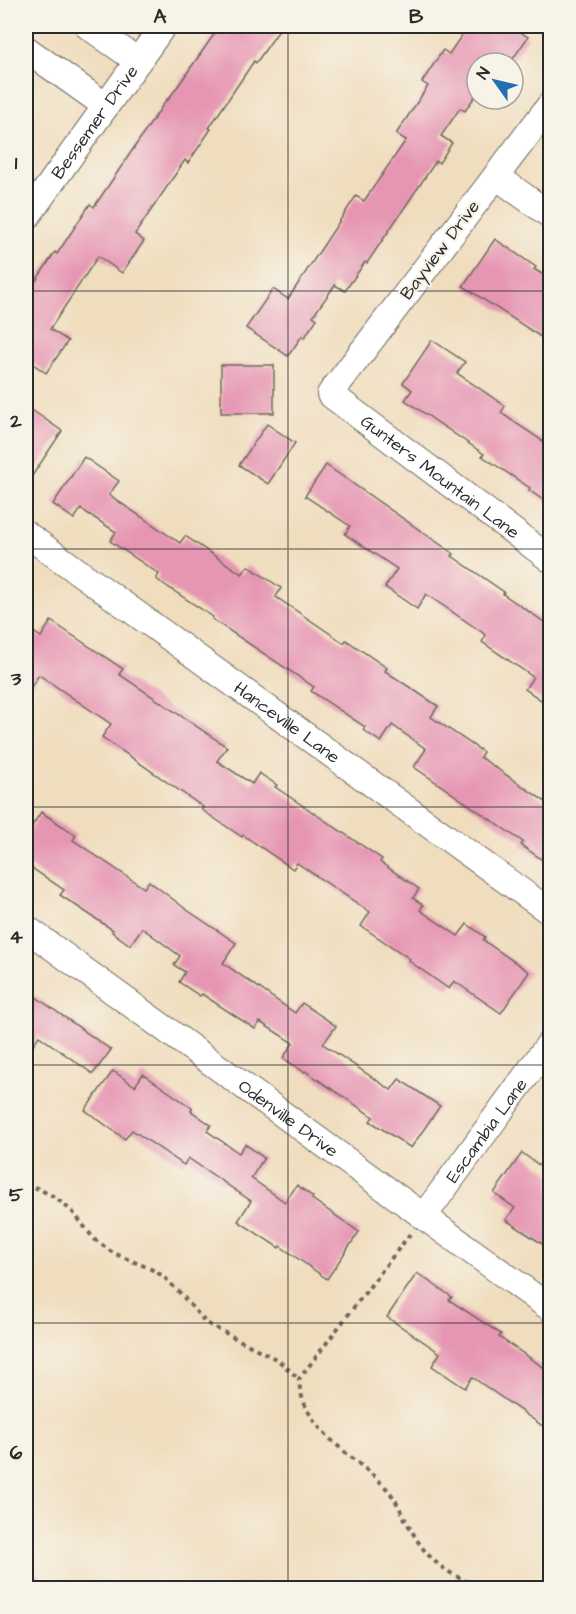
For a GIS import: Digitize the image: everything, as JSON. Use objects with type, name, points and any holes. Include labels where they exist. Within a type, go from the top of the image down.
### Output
[{"type":"street","points":[[88,26],[138,61]]},
{"type":"street","name":"Bessemer Drive","points":[[26,218],[163,26]]},
{"type":"street","points":[[26,49],[106,106]]},
{"type":"street","name":"Bayview Drive","points":[[330,394],[550,105]]},
{"type":"street","points":[[496,176],[550,215]]},
{"type":"street","name":"Gunters Mountain Lane","points":[[330,394],[550,559]]},
{"type":"street","name":"Hanceville Lane","points":[[26,534],[550,912]]},
{"type":"street","name":"Odenville Drive","points":[[26,928],[417,1225],[550,1308]]},
{"type":"street","name":"Escambia Lane","points":[[417,1225],[550,1043]]},
{"type":"path","points":[[26,1183],[53,1196],[72,1211],[94,1239],[113,1253],[163,1276],[206,1323],[278,1360],[299,1379]]},
{"type":"path","points":[[417,1225],[299,1379],[299,1387],[314,1422],[388,1489],[420,1545],[441,1567],[460,1579],[482,1588]]},
{"type":"green space","points":[[26,1562],[48,1588],[26,1588]]},
{"type":"building","points":[[220,26],[282,26],[256,63],[254,61],[188,163],[185,160],[135,234],[144,241],[122,273],[98,256],[50,329],[68,341],[46,373],[26,359],[26,296],[90,204],[94,207]]},
{"type":"building","points":[[468,26],[511,26],[528,37],[518,51],[465,51],[465,111],[460,108],[441,136],[452,143],[439,163],[436,161],[367,263],[365,262],[345,291],[335,285],[313,316],[317,319],[288,356],[246,328],[273,289],[288,299],[356,196],[364,201],[406,140],[396,134],[428,86],[422,82],[443,50],[449,54]]},
{"type":"building","points":[[495,239],[550,279],[550,343],[463,286]]},
{"type":"building","points":[[432,340],[465,362],[457,373],[505,406],[501,413],[550,446],[550,505],[529,490],[530,488],[482,456],[484,454],[405,400],[412,390],[403,383]]},
{"type":"building","points":[[221,365],[274,365],[274,413],[221,413]]},
{"type":"building","points":[[26,406],[62,431],[26,485]]},
{"type":"building","points":[[267,424],[295,443],[268,484],[239,465]]},
{"type":"building","points":[[84,457],[119,481],[109,495],[180,543],[185,536],[242,574],[248,566],[281,588],[276,597],[344,643],[346,640],[387,668],[385,671],[438,706],[431,717],[483,752],[480,757],[550,805],[550,865],[521,845],[523,842],[414,767],[426,749],[392,725],[381,742],[363,730],[365,727],[311,691],[314,687],[156,579],[159,574],[110,541],[116,532],[81,509],[74,519],[53,504]]},
{"type":"building","points":[[326,465],[454,554],[452,556],[550,626],[550,706],[525,689],[533,677],[482,642],[486,635],[426,594],[417,609],[385,587],[397,569],[345,534],[350,526],[305,496]]},
{"type":"building","points":[[51,621],[123,669],[119,674],[227,747],[217,761],[252,784],[259,773],[277,785],[275,787],[382,859],[380,862],[419,889],[413,898],[423,905],[420,910],[458,936],[467,924],[485,937],[483,940],[529,972],[501,1013],[454,981],[449,989],[361,926],[370,912],[297,863],[293,869],[243,835],[242,837],[102,737],[111,724],[39,675],[26,694],[26,627],[41,637]]},
{"type":"building","points":[[41,812],[76,835],[73,840],[144,888],[149,881],[236,943],[223,963],[295,1013],[302,1003],[336,1026],[323,1044],[391,1090],[399,1079],[440,1106],[411,1148],[370,1121],[373,1117],[283,1058],[293,1043],[260,1022],[255,1029],[202,994],[200,996],[179,982],[185,972],[174,965],[180,956],[142,928],[130,945],[112,932],[113,930],[60,895],[64,890],[26,864],[26,835]]},
{"type":"building","points":[[26,990],[111,1050],[93,1074],[39,1036],[26,1055]]},
{"type":"building","points":[[113,1071],[135,1086],[143,1074],[192,1108],[191,1111],[211,1125],[207,1131],[239,1153],[245,1144],[264,1158],[251,1178],[285,1202],[297,1185],[313,1197],[312,1199],[359,1232],[327,1279],[280,1246],[279,1248],[238,1221],[251,1201],[188,1158],[184,1165],[132,1130],[125,1139],[85,1110]]},
{"type":"building","points":[[522,1153],[550,1173],[550,1249],[506,1220],[515,1208],[494,1193]]},
{"type":"building","points":[[417,1273],[452,1297],[449,1300],[501,1334],[499,1337],[550,1372],[550,1431],[472,1377],[465,1388],[432,1366],[440,1353],[387,1317]]}]
